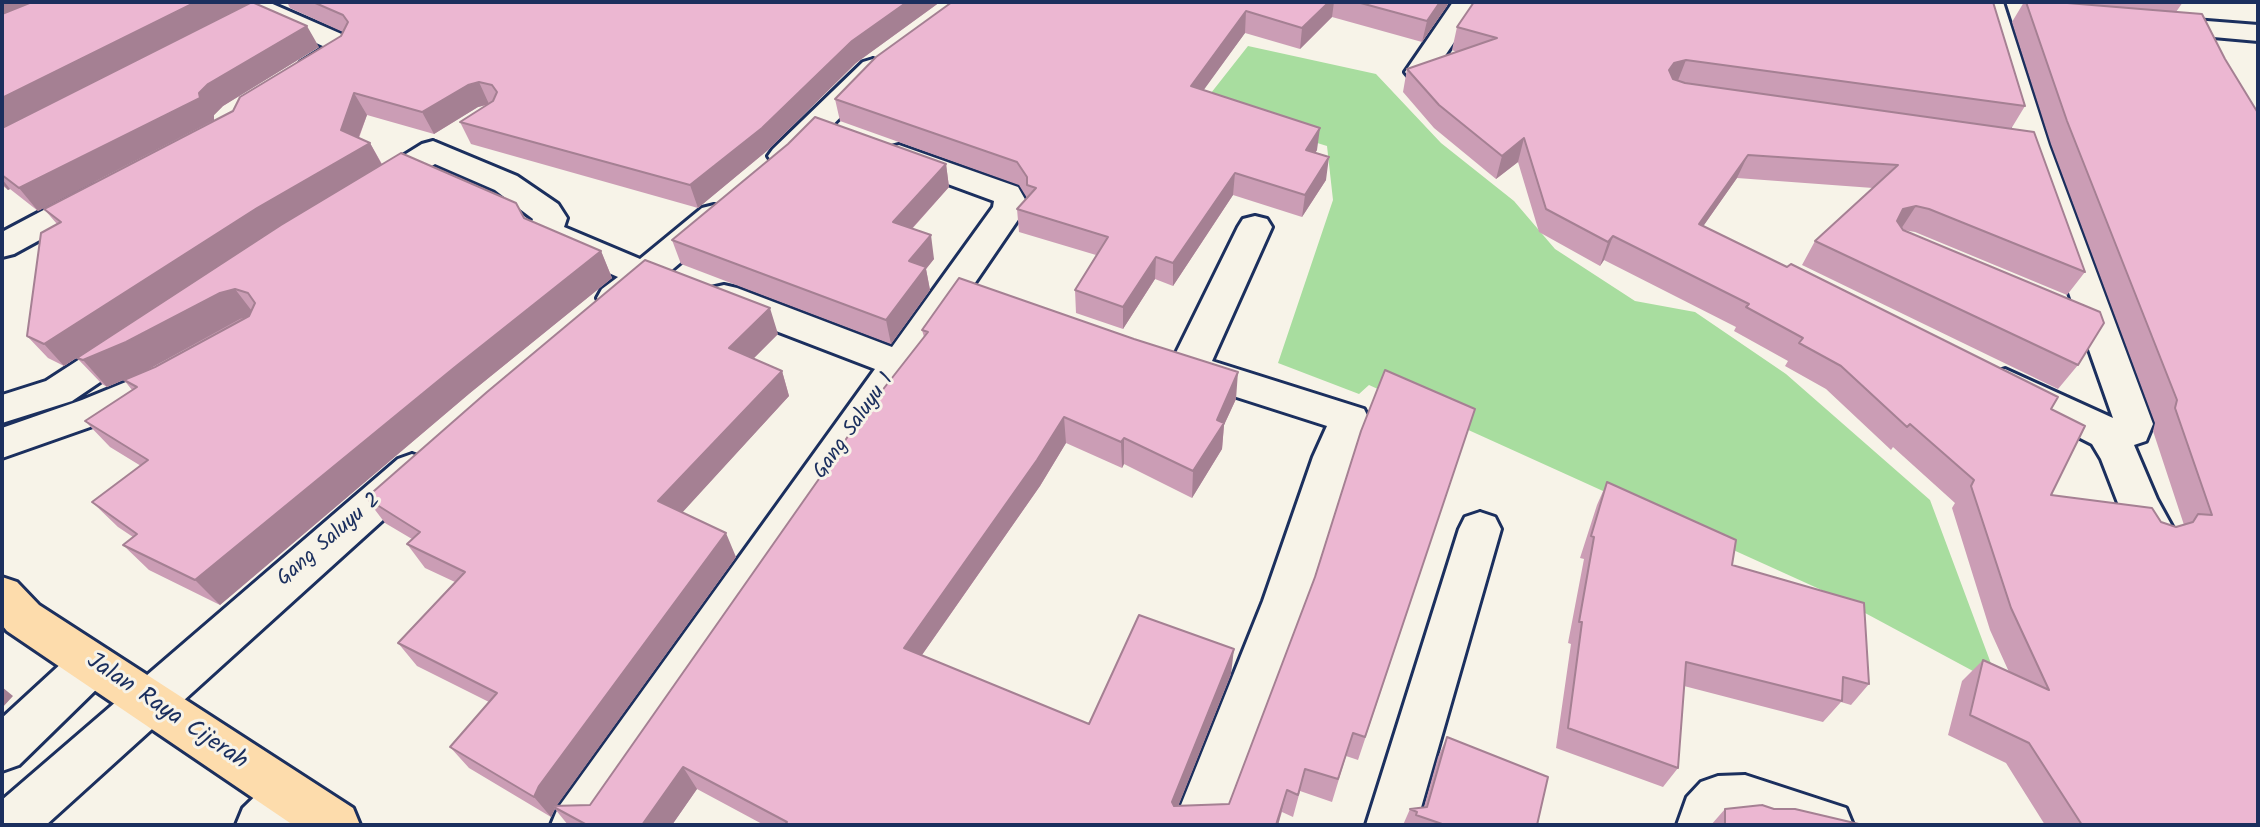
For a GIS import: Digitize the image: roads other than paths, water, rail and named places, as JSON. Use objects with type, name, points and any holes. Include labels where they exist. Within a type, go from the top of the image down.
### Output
[{"type":"main road","name":"Jalan Raya Cijerah","points":[[2,595],[23,618],[148,701],[275,810],[335,825]]},
{"type":"street","points":[[1420,72],[1466,2]]},
{"type":"street","points":[[2238,2],[2258,33]]},
{"type":"street","points":[[1970,366],[2106,433],[2122,434],[2132,430],[2134,425],[2096,324],[2019,144],[1992,8]]},
{"type":"street","points":[[261,10],[343,45],[341,51],[282,86]]},
{"type":"street","points":[[2127,22],[2258,33]]},
{"type":"street","points":[[591,318],[751,185],[868,71],[899,48]]},
{"type":"street","name":"Gang Saluyu 1","points":[[576,825],[1009,208],[1010,201],[1006,194],[815,125]]},
{"type":"street","points":[[354,200],[467,130]]},
{"type":"street","points":[[433,151],[506,183],[546,212],[550,218],[547,227],[551,234],[899,364]]},
{"type":"street","points":[[2,246],[128,179]]},
{"type":"street","points":[[1198,825],[1285,601],[1333,457],[1350,419],[1174,363],[1255,227]]},
{"type":"street","points":[[953,286],[992,300]]},
{"type":"street","points":[[2057,308],[2096,324]]},
{"type":"street","points":[[2,409],[59,391],[161,323]]},
{"type":"street","points":[[2,443],[96,410],[186,368]]},
{"type":"street","points":[[2106,433],[2120,456],[2138,503],[2153,530]]},
{"type":"street","name":"Gang Saluyu 2","points":[[10,825],[436,450]]},
{"type":"street","points":[[1391,825],[1480,529]]},
{"type":"street","points":[[2,749],[93,664]]},
{"type":"street","points":[[1702,825],[1703,814],[1718,799],[1745,798],[1828,825]]}]
